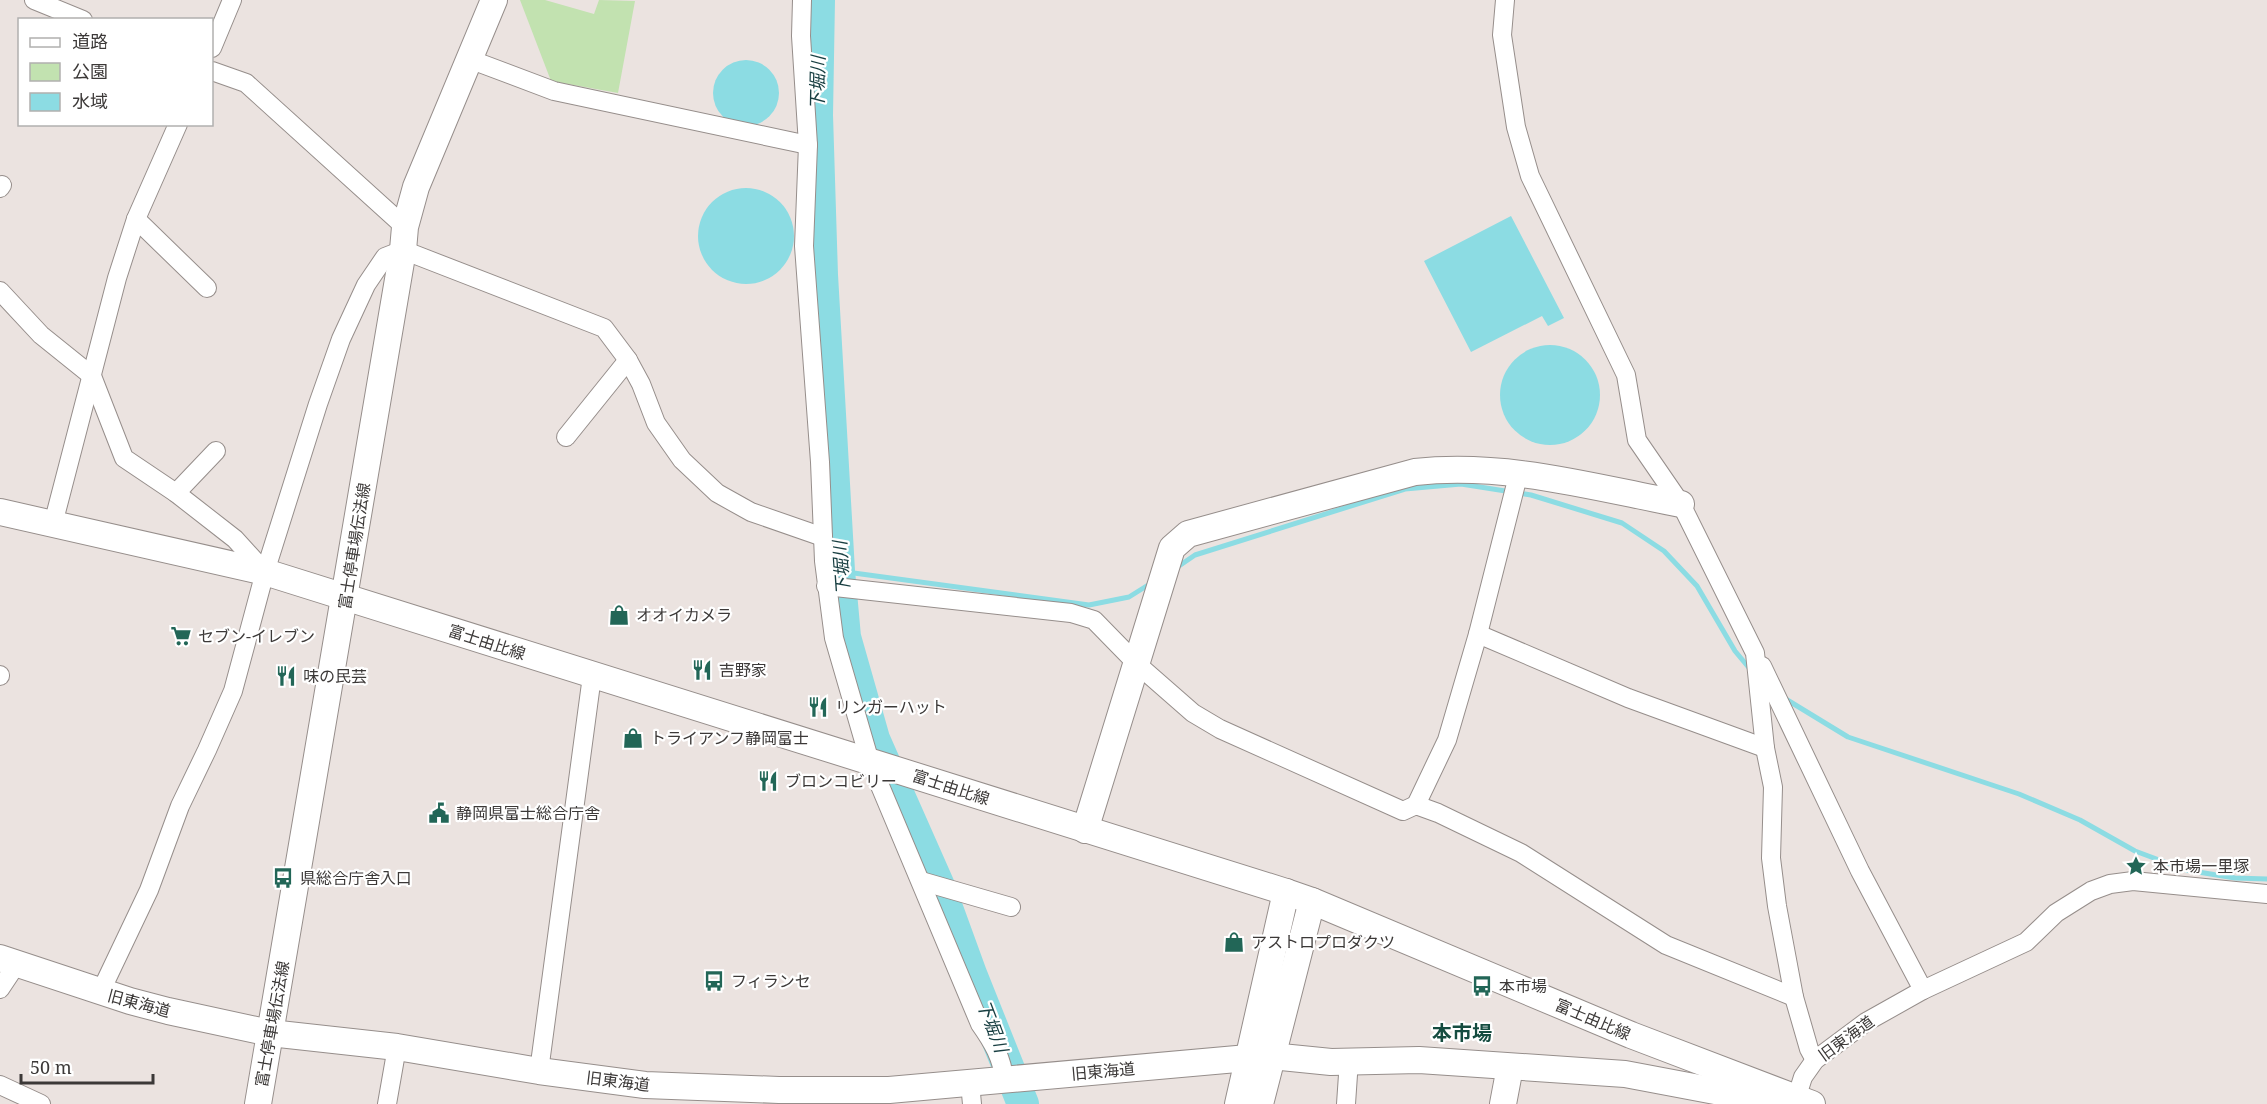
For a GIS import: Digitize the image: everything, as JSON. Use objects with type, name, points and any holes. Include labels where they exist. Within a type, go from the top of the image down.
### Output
[{"type":"street","points":[[34,0],[78,18]]},
{"type":"street","points":[[213,46],[232,0]]},
{"type":"street","name":"富士停車場伝法線","points":[[258,1104],[346,596],[404,238],[416,187],[494,0]]},
{"type":"street","points":[[802,0],[801,36],[808,145],[804,246],[820,462],[826,586],[834,638],[870,762],[980,1024],[1011,1080]]},
{"type":"street","points":[[1505,0],[1502,35],[1516,127],[1523,154],[1530,176],[1626,375],[1637,440],[1681,504],[1860,871],[1923,990]]},
{"type":"street","points":[[469,59],[554,91],[808,145]]},
{"type":"street","points":[[213,70],[246,83],[404,238],[604,328],[628,360],[642,384],[656,423],[682,460],[717,493],[751,512],[823,537]]},
{"type":"street","points":[[53,524],[117,278],[136,219],[177,126]]},
{"type":"street","points":[[136,219],[207,288]]},
{"type":"street","points":[[100,993],[149,890],[180,806],[233,691],[265,572],[318,404],[342,339],[366,285],[385,257],[404,238]]},
{"type":"street","points":[[0,291],[41,334],[92,376],[124,458],[176,493],[235,539],[265,572]]},
{"type":"street","points":[[567,437],[628,360]]},
{"type":"street","points":[[176,493],[216,451]]},
{"type":"street","points":[[1085,830],[1172,548],[1188,534],[1415,472],[1450,468],[1518,476],[1681,504]]},
{"type":"street","points":[[826,586],[1071,614],[1094,620],[1137,664],[1193,713],[1220,729],[1403,811],[1416,805],[1447,740],[1478,634],[1518,476]]},
{"type":"street","name":"富士由比線","points":[[0,512],[265,572],[1286,892],[1631,1035],[1804,1101]]},
{"type":"street","points":[[1478,634],[1628,698],[1765,748]]},
{"type":"street","points":[[1759,662],[1765,748],[1773,787],[1771,858],[1777,906],[1794,997],[1809,1049],[1815,1060]]},
{"type":"street","points":[[538,1071],[592,676]]},
{"type":"street","points":[[1416,805],[1438,813],[1521,853],[1666,945],[1794,997]]},
{"type":"street","points":[[921,881],[1011,908]]},
{"type":"street","name":"旧東海道","points":[[8,962],[100,993],[168,1011],[270,1033],[397,1047],[538,1071],[643,1094],[778,1090],[889,1090],[971,1094],[1011,1080],[1259,1057],[1331,1062],[1419,1060],[1625,1074],[1730,1099],[1804,1101],[1803,1077],[1815,1060],[1866,1022],[1923,990],[2026,942],[2056,913],[2091,891],[2110,884],[2133,881],[2267,894]]},
{"type":"street","points":[[1260,1104],[1259,1057],[1286,892]]},
{"type":"street","points":[[1238,1104],[1259,1057],[1312,902]]},
{"type":"street","points":[[0,989],[8,962]]},
{"type":"street","points":[[1625,1074],[1633,1054],[1631,1035]]},
{"type":"street","points":[[387,1104],[397,1047]]},
{"type":"street","points":[[1346,1104],[1348,1060]]},
{"type":"street","points":[[1503,1104],[1510,1067]]},
{"type":"street","points":[[0,1085],[40,1104]]},
{"type":"green space","points":[[520,0],[545,0],[594,14],[599,0],[635,1],[618,93],[551,81]]},
{"type":"water","points":[[746,60],[759,63],[769,70],[776,80],[779,93],[776,106],[769,116],[759,123],[746,126],[733,123],[723,116],[716,106],[713,93],[716,80],[723,70],[733,63]]},
{"type":"water","points":[[737,188],[755,188],[773,196],[786,209],[794,227],[791,255],[773,276],[755,284],[737,284],[719,276],[706,263],[698,245],[698,227],[706,209],[719,196]]},
{"type":"water","points":[[1511,216],[1564,318],[1548,326],[1542,316],[1471,352],[1424,261]]},
{"type":"water","points":[[1550,345],[1569,349],[1585,360],[1596,376],[1600,395],[1596,414],[1585,430],[1569,441],[1550,445],[1531,441],[1515,430],[1504,414],[1500,395],[1504,376],[1515,360],[1531,349]]},
{"type":"waterway","name":"下堀川","points":[[819,0],[817,115],[822,275],[839,571],[845,637],[874,739],[939,886],[1023,1104]]},
{"type":"waterway","points":[[1176,568],[1195,555],[1405,489],[1461,484],[1531,495],[1622,523],[1664,551],[1697,586],[1735,651],[1750,669]]},
{"type":"waterway","points":[[839,571],[1089,605],[1129,597],[1153,582]]},
{"type":"waterway","points":[[1784,698],[1848,737],[2019,794],[2080,820],[2135,851],[2186,870],[2235,878],[2267,879]]},
{"type":"place","name":"オオイカメラ","points":[[619,615]]},
{"type":"place","name":"セブン-イレブン","points":[[181,636]]},
{"type":"place","name":"吉野家","points":[[702,670]]},
{"type":"place","name":"味の民芸","points":[[286,676]]},
{"type":"place","name":"リンガーハット","points":[[818,707]]},
{"type":"place","name":"トライアンフ静岡富士","points":[[633,738]]},
{"type":"place","name":"ブロンコビリー","points":[[768,781]]},
{"type":"place","name":"静岡県富士総合庁舎","points":[[439,813]]},
{"type":"place","name":"本市場一里塚","points":[[2136,866]]},
{"type":"place","name":"県総合庁舎入口","points":[[283,878]]},
{"type":"place","name":"アストロプロダクツ","points":[[1234,942]]},
{"type":"place","name":"フィランセ","points":[[714,981]]},
{"type":"place","name":"本市場","points":[[1482,986]]},
{"type":"district","name":"本市場","points":[[1462,1032]]}]
